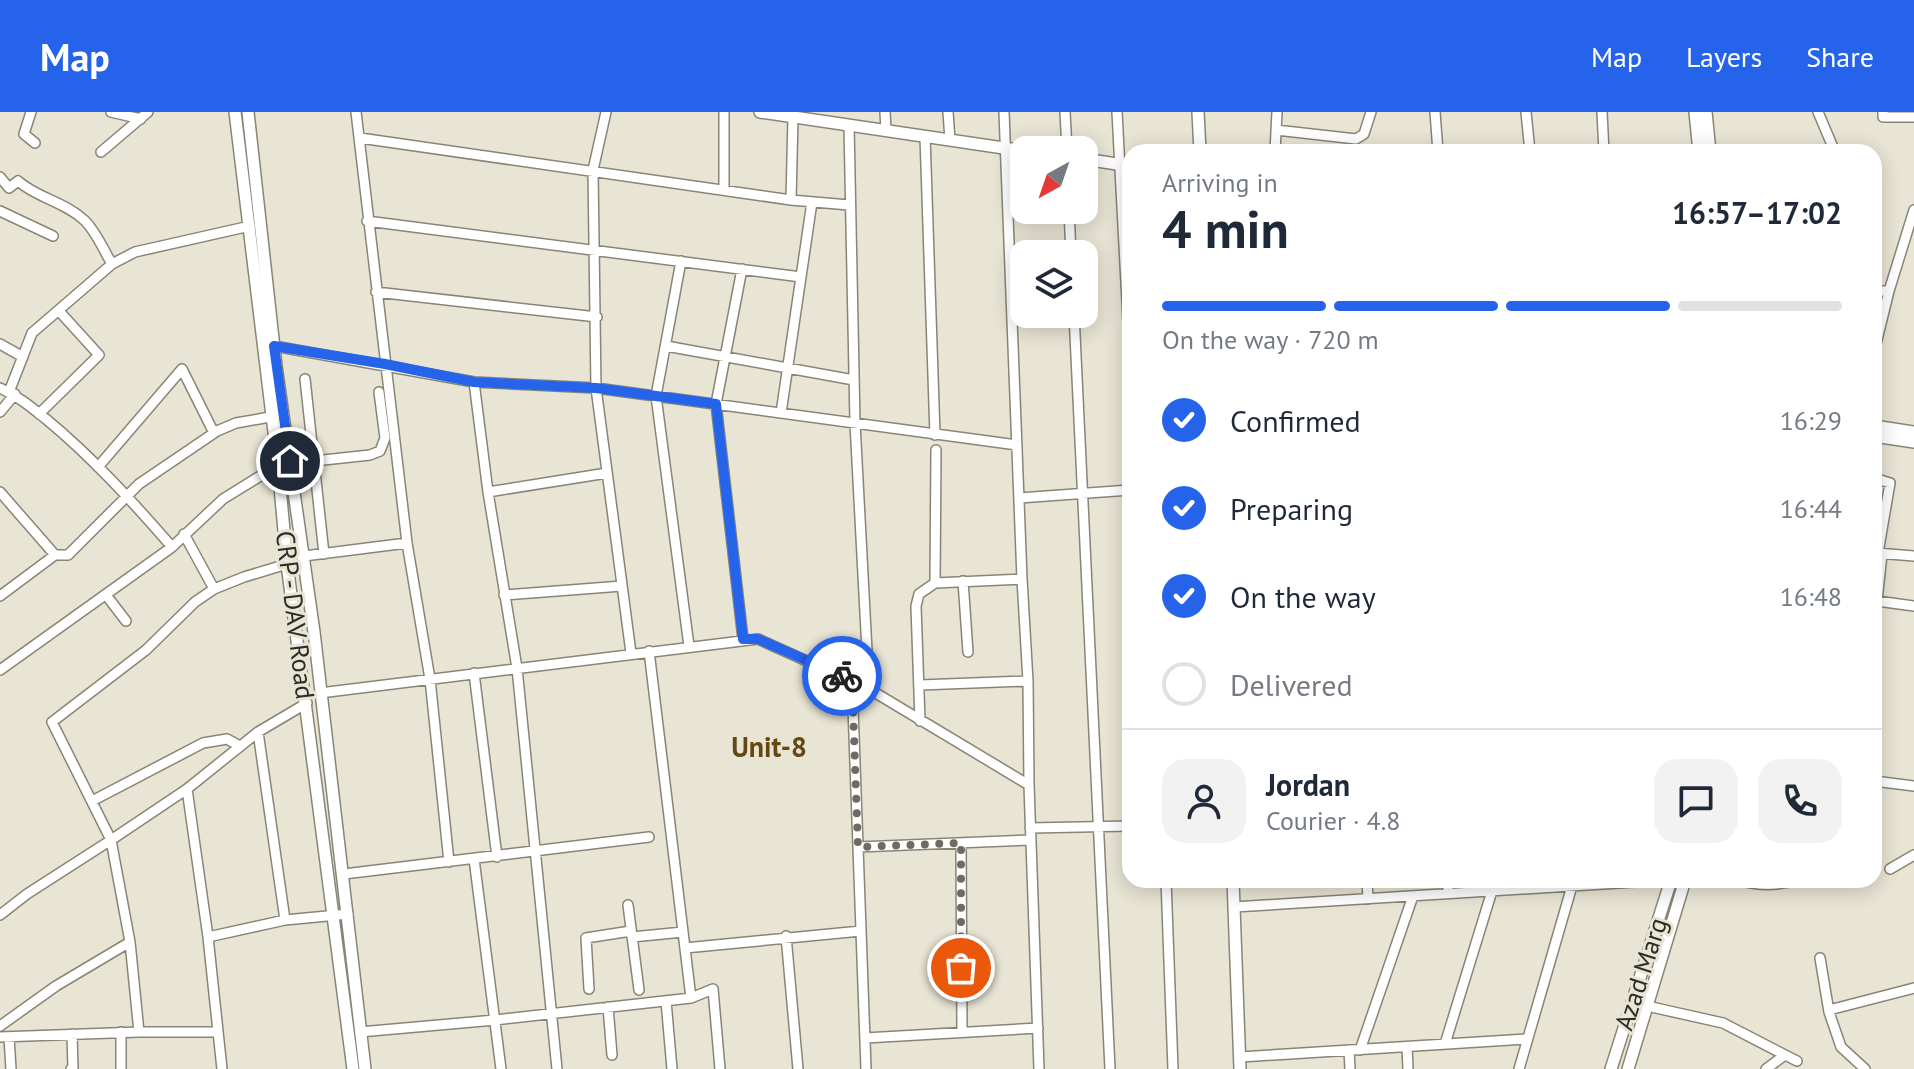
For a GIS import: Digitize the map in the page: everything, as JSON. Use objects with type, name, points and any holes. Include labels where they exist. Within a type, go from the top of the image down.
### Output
[{"type":"street","points":[[31,112],[24,134],[35,143]]},
{"type":"street","points":[[111,112],[144,116]]},
{"type":"street","name":"CRP - DAV Road","points":[[235,112],[287,564],[353,1069]]},
{"type":"street","name":"CRP - DAV Road","points":[[248,112],[274,346],[344,874],[365,1069]]},
{"type":"street","points":[[356,112],[407,543],[430,679],[449,862]]},
{"type":"street","points":[[606,112],[593,170],[596,388],[631,653]]},
{"type":"street","points":[[724,112],[724,189]]},
{"type":"street","points":[[760,112],[793,117],[829,117],[849,125],[1010,149]]},
{"type":"street","points":[[885,112],[886,130]]},
{"type":"street","points":[[948,112],[950,140]]},
{"type":"street","points":[[1004,112],[1028,681],[1039,1069]]},
{"type":"street","points":[[1065,112],[1066,136]]},
{"type":"street","points":[[1117,112],[1122,144]]},
{"type":"street","points":[[1198,112],[1200,144]]},
{"type":"street","points":[[1275,144],[1277,112]]},
{"type":"street","points":[[1276,130],[1356,139],[1364,134],[1371,112]]},
{"type":"street","points":[[1435,112],[1437,144]]},
{"type":"street","points":[[1526,112],[1529,144]]},
{"type":"street","points":[[1602,112],[1604,144]]},
{"type":"street","points":[[1695,112],[1698,144]]},
{"type":"street","points":[[1706,112],[1709,144]]},
{"type":"street","points":[[1818,112],[1832,144]]},
{"type":"street","points":[[1883,112],[1883,117],[1914,117]]},
{"type":"street","points":[[101,152],[144,116]]},
{"type":"street","points":[[791,200],[793,117]]},
{"type":"street","points":[[849,125],[855,423],[869,689]]},
{"type":"street","points":[[925,136],[935,435]]},
{"type":"street","points":[[360,138],[791,200],[849,205]]},
{"type":"street","points":[[1098,161],[1122,165]]},
{"type":"street","points":[[0,177],[9,188],[18,181],[30,192],[46,196],[85,221],[112,264]]},
{"type":"street","points":[[781,413],[812,202]]},
{"type":"street","points":[[1882,319],[1914,210]]},
{"type":"street","points":[[0,211],[53,236]]},
{"type":"street","points":[[367,221],[801,277]]},
{"type":"street","points":[[0,412],[32,333],[112,264],[135,252],[250,226]]},
{"type":"street","points":[[681,261],[656,396],[689,646]]},
{"type":"street","points":[[742,269],[716,404],[743,639]]},
{"type":"street","points":[[1882,291],[1889,291]]},
{"type":"street","points":[[376,292],[597,317]]},
{"type":"street","points":[[39,414],[99,355],[59,311]]},
{"type":"street","points":[[1075,328],[1110,1069]]},
{"type":"street","points":[[0,344],[23,357]]},
{"type":"street","points":[[274,346],[474,382],[596,388],[1017,445]]},
{"type":"street","points":[[666,346],[854,380]]},
{"type":"street","points":[[98,467],[182,369],[214,433]]},
{"type":"street","points":[[305,379],[324,554]]},
{"type":"street","points":[[474,382],[488,492],[517,668],[557,1069]]},
{"type":"street","points":[[8,392],[39,414],[98,467],[172,547]]},
{"type":"street","points":[[314,461],[370,455],[380,451],[385,438],[379,392]]},
{"type":"street","points":[[0,596],[55,555],[68,555],[139,484],[214,433],[236,423],[270,417]]},
{"type":"street","points":[[1882,427],[1914,432]]},
{"type":"street","points":[[1882,437],[1914,442]]},
{"type":"street","points":[[935,583],[936,450]]},
{"type":"street","points":[[0,670],[172,547],[223,499],[278,465]]},
{"type":"street","points":[[488,492],[607,473]]},
{"type":"street","points":[[1882,480],[1890,483],[1882,530]]},
{"type":"street","points":[[1019,498],[1122,491]]},
{"type":"street","points":[[0,492],[55,555]]},
{"type":"street","points":[[184,534],[214,589]]},
{"type":"street","points":[[304,556],[407,543]]},
{"type":"street","points":[[1882,553],[1914,556]]},
{"type":"street","points":[[139,1032],[130,942],[111,840],[52,722],[146,650],[195,602],[214,589],[287,564]]},
{"type":"street","points":[[920,721],[917,598],[924,588],[935,583],[1022,579]]},
{"type":"street","points":[[963,581],[968,652]]},
{"type":"street","points":[[504,595],[622,586]]},
{"type":"street","points":[[106,595],[126,621]]},
{"type":"street","points":[[1882,602],[1914,606]]},
{"type":"street","points":[[295,619],[312,618]]},
{"type":"street","points":[[320,693],[758,639],[869,689],[1029,785]]},
{"type":"street","points":[[649,651],[691,998]]},
{"type":"street","points":[[474,673],[497,857]]},
{"type":"street","points":[[852,680],[866,1069]]},
{"type":"street","points":[[920,685],[1028,681]]},
{"type":"street","points":[[1,913],[187,789],[258,732],[307,703]]},
{"type":"street","points":[[258,732],[285,920]]},
{"type":"street","points":[[92,801],[203,743],[227,739],[240,746]]},
{"type":"street","points":[[1882,781],[1913,782]]},
{"type":"street","points":[[187,789],[208,937],[222,1069]]},
{"type":"street","points":[[1030,828],[1122,826]]},
{"type":"street","points":[[344,874],[649,837]]},
{"type":"street","points":[[858,847],[1031,840]]},
{"type":"street","points":[[961,843],[962,1031]]},
{"type":"street","points":[[1890,869],[1914,855]]},
{"type":"street","points":[[474,859],[501,1069]]},
{"type":"street","points":[[1166,888],[1173,1069]]},
{"type":"street","points":[[1233,888],[1240,1063],[1354,1050],[1527,1039]]},
{"type":"street","points":[[1367,888],[1368,899]]},
{"type":"street","points":[[1234,907],[1540,888]]},
{"type":"street","points":[[1519,1069],[1571,888]]},
{"type":"street","name":"Azad Marg","points":[[1611,1069],[1667,888]]},
{"type":"street","name":"Azad Marg","points":[[1628,1069],[1683,888]]},
{"type":"street","points":[[1445,1044],[1492,891]]},
{"type":"street","points":[[1350,1069],[1354,1050],[1413,896]]},
{"type":"street","points":[[628,905],[639,990]]},
{"type":"street","points":[[208,937],[285,920],[348,914]]},
{"type":"street","points":[[685,948],[861,931]]},
{"type":"street","points":[[589,989],[586,938],[683,932]]},
{"type":"street","points":[[786,936],[798,1069]]},
{"type":"street","points":[[0,1026],[56,986],[130,942]]},
{"type":"street","points":[[1820,958],[1829,1010],[1841,1047],[1865,1069]]},
{"type":"street","points":[[1829,1010],[1914,988]]},
{"type":"street","points":[[360,1032],[691,998],[713,989],[720,1069]]},
{"type":"street","points":[[666,1001],[672,1069]]},
{"type":"street","points":[[1647,1006],[1723,1023],[1797,1061]]},
{"type":"street","points":[[608,1007],[612,1055]]},
{"type":"street","points":[[865,1038],[1038,1028]]},
{"type":"street","points":[[121,1032],[121,1069]]},
{"type":"street","points":[[11,1069],[4,1037],[218,1032]]},
{"type":"street","points":[[71,1069],[72,1034]]},
{"type":"street","points":[[1407,1047],[1408,1069]]},
{"type":"street","points":[[1766,1069],[1785,1055]]},
{"type":"way so far","points":[[842,676],[852,680],[858,847],[961,843],[961,968]]},
{"type":"district","name":"Unit-8","points":[[769,747]]},
{"type":"route","points":[[290,461],[274,346],[474,382],[596,388],[716,404],[743,639],[758,639],[842,676]]}]
